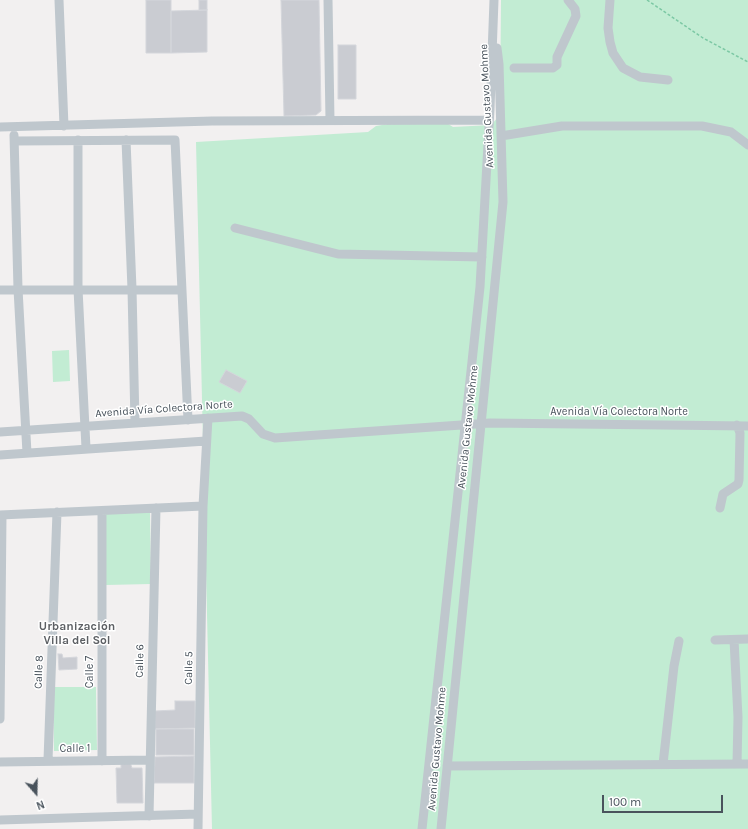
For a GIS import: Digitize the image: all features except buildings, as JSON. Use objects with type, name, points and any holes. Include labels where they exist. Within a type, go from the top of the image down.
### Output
[{"type":"street","points":[[59,0],[64,126]]},
{"type":"street","points":[[328,0],[330,120]]},
{"type":"street","name":"Avenida Gustavo Mohme","points":[[422,829],[482,257],[494,27],[494,0]]},
{"type":"street","points":[[514,68],[553,68],[557,65],[557,57],[576,16],[575,10],[568,0]]},
{"type":"street","points":[[610,0],[608,28],[610,42],[614,53],[623,68],[640,77],[668,80]]},
{"type":"street","name":"Avenida Gustavo Mohme","points":[[441,829],[485,423],[503,202],[499,64],[494,27]]},
{"type":"street","points":[[0,127],[212,121],[489,120]]},
{"type":"street","points":[[501,136],[562,126],[702,126],[731,132],[748,145]]},
{"type":"street","points":[[13,127],[18,290],[27,453]]},
{"type":"street","points":[[78,140],[78,289],[86,448]]},
{"type":"street","points":[[126,140],[132,289],[135,424]]},
{"type":"street","points":[[14,141],[175,140],[188,420]]},
{"type":"street","points":[[235,228],[338,254],[482,257]]},
{"type":"street","points":[[0,290],[182,290]]},
{"type":"street","name":"Avenida Vía Colectora Norte","points":[[0,432],[242,416],[250,419],[263,434],[275,438],[485,423],[748,426]]},
{"type":"street","name":"Calle 5","points":[[198,829],[203,506],[208,418]]},
{"type":"street","points":[[720,508],[722,494],[738,484],[739,480],[740,433],[737,425]]},
{"type":"street","points":[[0,455],[206,441]]},
{"type":"street","points":[[0,719],[1,515],[203,506]]},
{"type":"street","name":"Calle 6","points":[[149,816],[156,508]]},
{"type":"street","name":"Calle 7","points":[[102,510],[102,761]]},
{"type":"street","name":"Calle 8","points":[[48,760],[57,512]]},
{"type":"street","points":[[715,640],[748,639]]},
{"type":"street","points":[[734,640],[738,717],[737,764]]},
{"type":"street","points":[[663,764],[674,666],[679,641]]},
{"type":"street","name":"Calle 1","points":[[0,762],[48,760],[150,760]]},
{"type":"street","points":[[447,766],[748,764]]},
{"type":"street","points":[[0,820],[198,814]]},
{"type":"path","points":[[647,0],[704,38],[748,62]]},
{"type":"green space","points":[[501,0],[748,0],[748,829],[212,829],[196,142],[368,132],[376,126],[400,122],[445,122],[453,127],[491,125],[500,115]]},
{"type":"green space","points":[[69,350],[70,381],[53,382],[52,351]]},
{"type":"green space","points":[[150,512],[151,584],[106,585],[104,514]]},
{"type":"green space","points":[[53,687],[96,687],[97,750],[54,751]]},
{"type":"district","name":"Urbanización Villa del Sol","points":[[77,634]]}]
